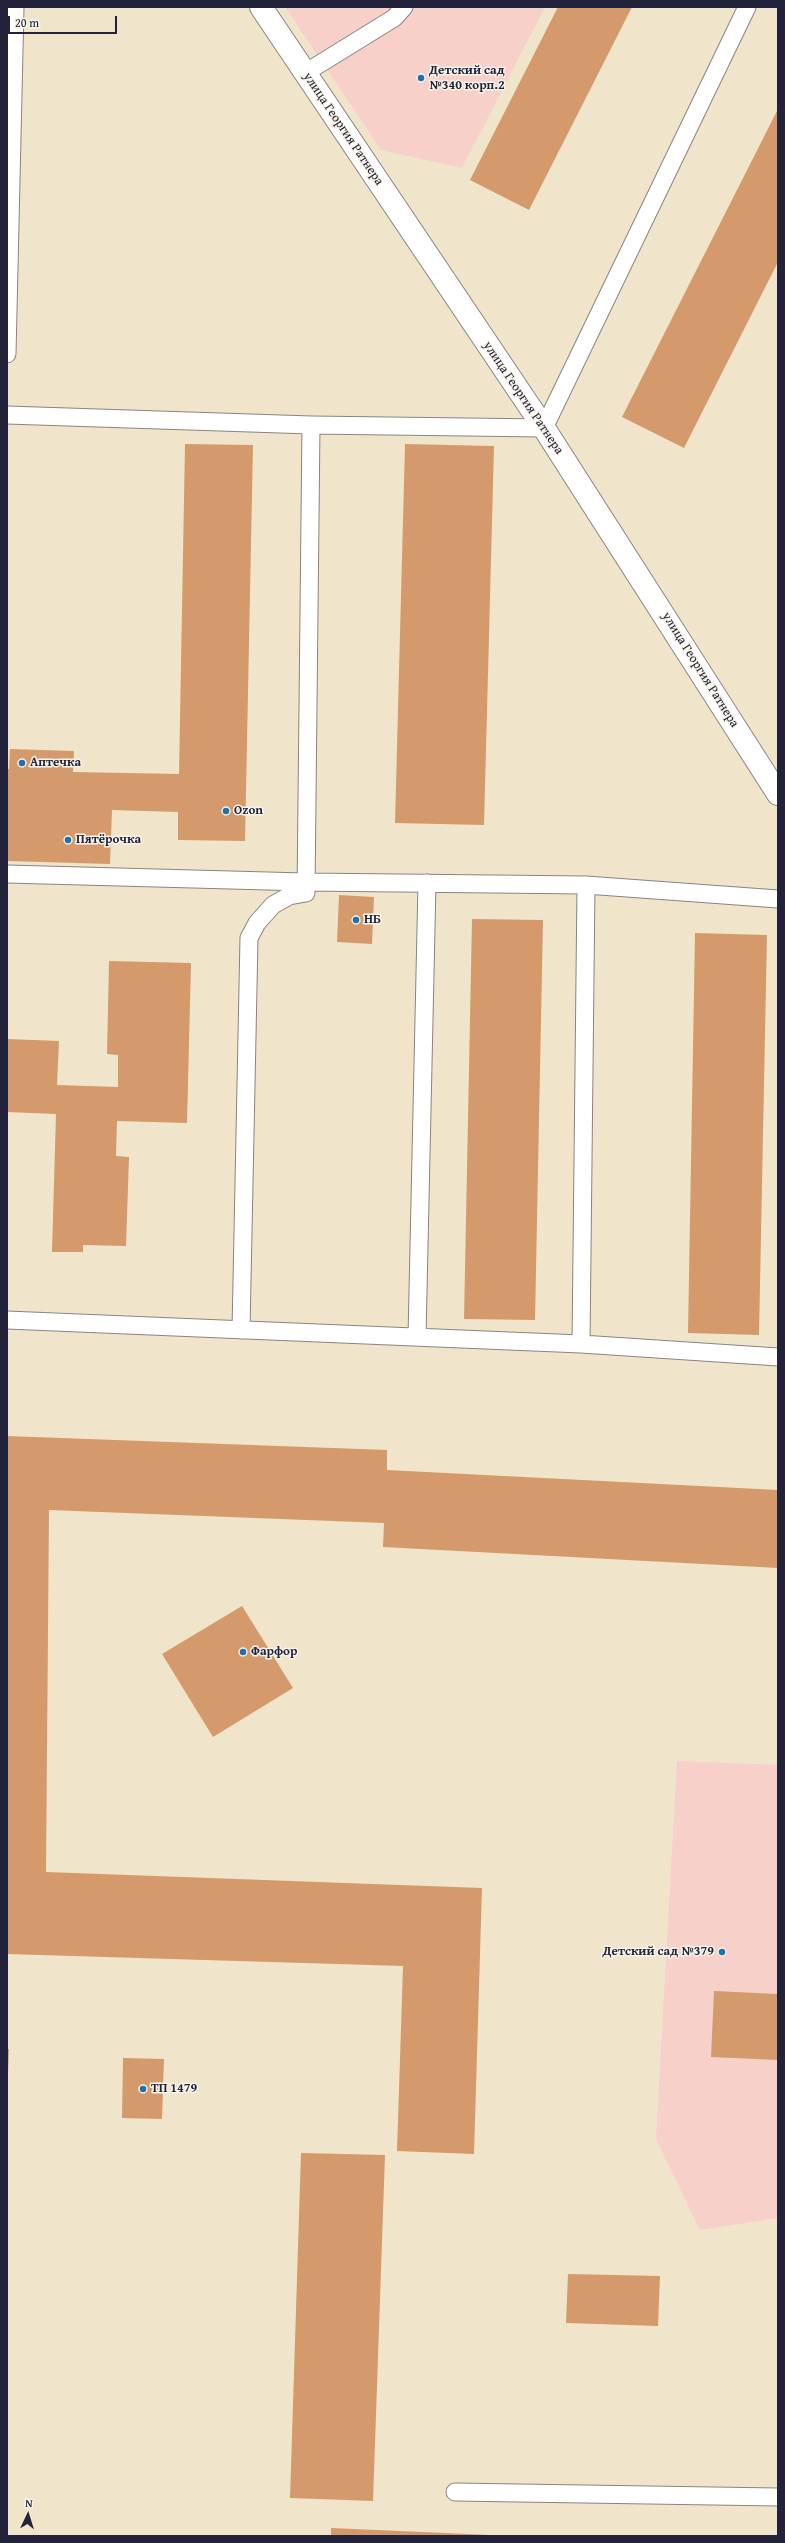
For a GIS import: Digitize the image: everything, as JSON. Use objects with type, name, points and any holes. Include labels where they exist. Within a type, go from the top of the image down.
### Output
[{"type":"street","name":"улица Георгия Ратнера","points":[[261,7],[544,428],[778,794]]},
{"type":"lane","points":[[7,354],[15,7]]},
{"type":"lane","points":[[305,73],[394,18],[404,7]]},
{"type":"lane","points":[[7,415],[311,425],[544,428],[748,7]]},
{"type":"lane","points":[[241,1330],[249,938],[257,923],[273,905],[289,896],[306,893],[311,425]]},
{"type":"lane","points":[[7,874],[305,882],[586,885],[778,899]]},
{"type":"lane","points":[[417,1337],[427,884]]},
{"type":"lane","points":[[581,1344],[586,885]]},
{"type":"lane","points":[[7,1320],[581,1344],[778,1357]]},
{"type":"lane","points":[[455,2492],[778,2498]]},
{"type":"shaded area","name":"Детский сад №340 корп.2","points":[[285,7],[545,7],[462,168],[381,150]]},
{"type":"shaded area","name":"Детский сад №379","points":[[677,1761],[778,1765],[778,2218],[700,2230],[656,2139]]},
{"type":"building","points":[[558,7],[632,7],[529,210],[470,180]]},
{"type":"building","points":[[778,109],[778,262],[684,448],[622,417]]},
{"type":"building","points":[[185,444],[253,445],[245,841],[178,840],[178,812],[112,810],[110,864],[7,861],[7,769],[9,769],[10,749],[74,751],[73,772],[179,774]]},
{"type":"building","points":[[405,444],[494,446],[484,825],[395,823]]},
{"type":"building","name":"НБ","points":[[339,895],[374,897],[372,944],[337,942]]},
{"type":"building","points":[[472,919],[543,920],[535,1320],[464,1319]]},
{"type":"building","points":[[695,933],[767,935],[759,1335],[688,1333]]},
{"type":"building","points":[[109,961],[191,963],[187,1123],[117,1121],[116,1156],[129,1157],[126,1246],[83,1245],[83,1252],[52,1252],[56,1114],[7,1112],[7,1039],[59,1041],[57,1085],[118,1087],[118,1055],[107,1054]]},
{"type":"building","points":[[7,1436],[387,1450],[387,1470],[778,1490],[778,1568],[383,1547],[384,1523],[49,1510],[46,1872],[482,1888],[474,2154],[397,2151],[403,1966],[7,1954]]},
{"type":"building","points":[[242,1606],[293,1688],[213,1737],[162,1654]]},
{"type":"building","points":[[714,1991],[778,1994],[778,2060],[711,2057]]},
{"type":"building","points":[[7,2049],[9,2049],[8,2075],[7,2075]]},
{"type":"building","name":"ТП 1479","points":[[123,2058],[164,2059],[162,2119],[122,2118]]},
{"type":"building","points":[[301,2153],[385,2155],[373,2501],[290,2498]]},
{"type":"building","points":[[568,2274],[660,2276],[658,2326],[566,2323]]},
{"type":"building","points":[[331,2528],[491,2535],[491,2536],[331,2536]]},
{"type":"place","name":"Детский сад №340 корп.2","points":[[421,78]]},
{"type":"place","name":"Аптечка","points":[[22,763]]},
{"type":"place","name":"Ozon","points":[[226,811]]},
{"type":"place","name":"Пятёрочка","points":[[68,840]]},
{"type":"place","name":"НБ","points":[[356,920]]},
{"type":"place","name":"Фарфор","points":[[243,1652]]},
{"type":"place","name":"Детский сад №379","points":[[722,1952]]},
{"type":"place","name":"ТП 1479","points":[[143,2089]]}]
